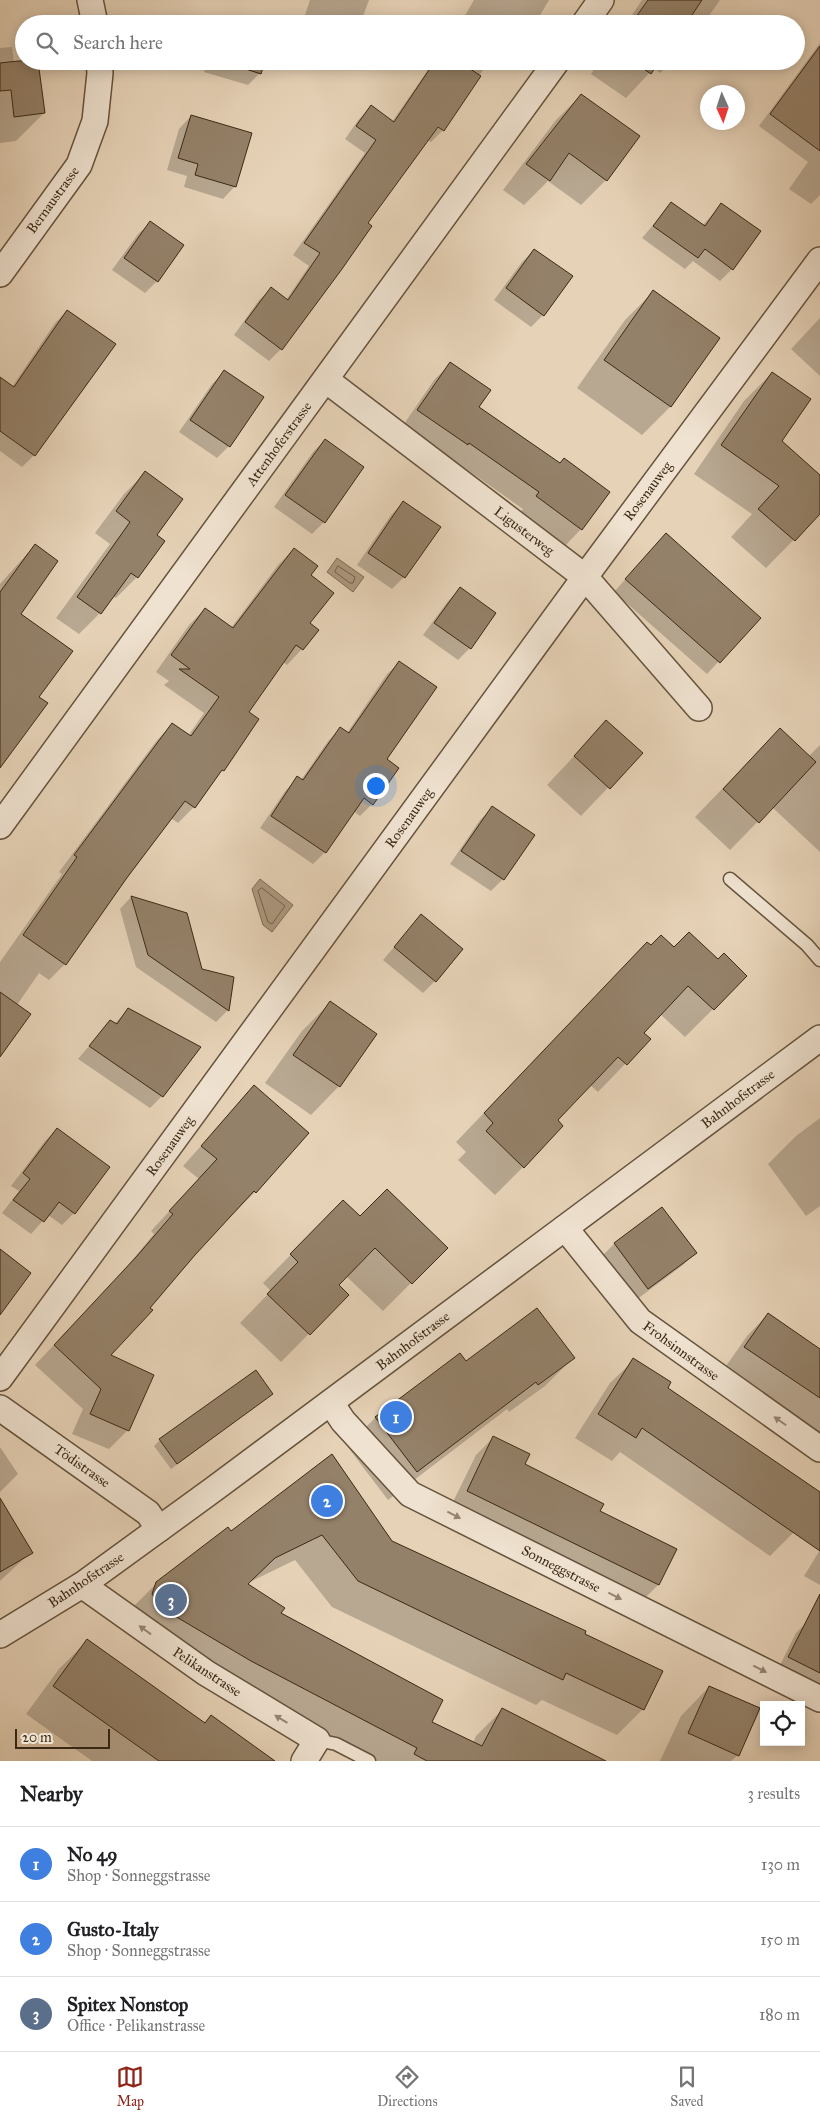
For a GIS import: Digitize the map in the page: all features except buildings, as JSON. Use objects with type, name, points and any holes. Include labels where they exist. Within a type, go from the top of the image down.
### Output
[{"type":"street","points":[[90,0],[93,15]]},
{"type":"street","points":[[590,15],[601,0]]},
{"type":"street","name":"Bernaustrasse","points":[[0,274],[79,165],[95,121],[100,70]]},
{"type":"street","name":"Attenhoferstrasse","points":[[0,826],[550,70]]},
{"type":"street","name":"Rosenauweg","points":[[0,1378],[584,577],[820,260]]},
{"type":"street","name":"Ligusterweg","points":[[326,380],[584,577],[699,708]]},
{"type":"street","name":"Bahnhofstrasse","points":[[0,1635],[82,1585],[159,1529],[820,1038]]},
{"type":"street","name":"Frohsinnstrasse","points":[[565,1228],[640,1322],[820,1449]]},
{"type":"street","name":"Sonneggstrasse","points":[[331,1402],[344,1421],[410,1494],[820,1699]]},
{"type":"street","name":"Tödistrasse","points":[[0,1408],[148,1513],[159,1529]]},
{"type":"street","name":"Pelikanstrasse","points":[[82,1585],[206,1673],[310,1751]]},
{"type":"lane","points":[[730,879],[807,945],[820,960]]},
{"type":"lane","points":[[310,1751],[336,1744],[369,1761]]},
{"type":"water","points":[[337,558],[364,577],[353,592],[327,572]]},
{"type":"water","points":[[260,879],[293,905],[272,932],[263,925],[252,889]]},
{"type":"place","name":"No 49","points":[[396,1417]]},
{"type":"place","name":"Gusto-Italy","points":[[327,1501]]},
{"type":"place","name":"Spitex Nonstop","points":[[171,1600]]}]
